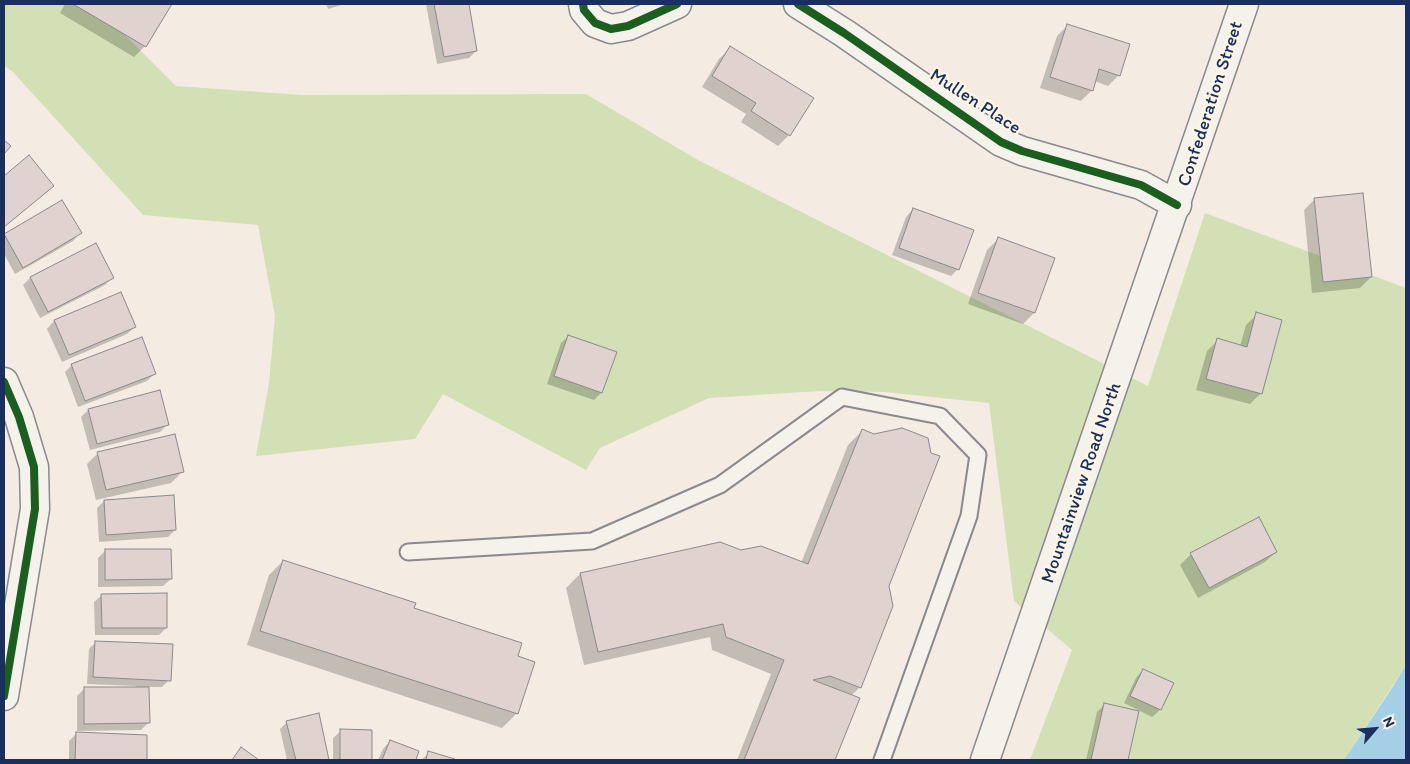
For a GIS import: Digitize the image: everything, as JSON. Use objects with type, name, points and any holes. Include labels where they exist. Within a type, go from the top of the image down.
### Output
[{"type":"street","points":[[583,4],[584,10],[595,23],[611,28],[628,26],[677,4]]},
{"type":"street","name":"Mullen Place","points":[[798,4],[844,33],[1001,142],[1022,151],[1141,185],[1177,205]]},
{"type":"street","name":"Confederation Street","points":[[1177,205],[1244,4]]},
{"type":"street","name":"Mountainview Road North","points":[[986,760],[1177,205]]},
{"type":"street","points":[[4,382],[19,418],[34,467],[35,509],[12,600],[4,696]]},
{"type":"lane","points":[[408,552],[592,542],[720,485],[842,397],[940,416],[978,455],[969,516],[882,760]]},
{"type":"green space","points":[[4,4],[94,4],[176,86],[302,95],[586,94],[698,160],[1148,386],[1205,213],[1406,288],[1406,665],[1344,760],[1030,760],[1072,650],[1014,601],[989,403],[885,392],[820,391],[709,398],[600,448],[586,470],[443,394],[415,439],[256,456],[269,383],[275,316],[258,225],[143,215],[12,71],[4,66]]},
{"type":"water","points":[[1406,665],[1406,760],[1344,760],[1390,691]]},
{"type":"building","points":[[73,4],[172,4],[146,47]]},
{"type":"building","points":[[434,4],[469,4],[477,51],[444,57]]},
{"type":"building","points":[[1067,24],[1130,44],[1120,76],[1099,69],[1093,91],[1050,77]]},
{"type":"building","points":[[730,46],[814,98],[790,136],[751,111],[756,103],[712,76]]},
{"type":"building","points":[[4,140],[11,146],[4,154]]},
{"type":"building","points":[[29,155],[54,186],[4,227],[4,176]]},
{"type":"building","points":[[1363,193],[1372,277],[1323,282],[1314,198]]},
{"type":"building","points":[[62,200],[82,233],[23,268],[4,234]]},
{"type":"building","points":[[913,208],[974,230],[959,270],[899,248]]},
{"type":"building","points":[[998,237],[1055,258],[1035,313],[978,293]]},
{"type":"building","points":[[96,243],[114,278],[48,312],[30,277]]},
{"type":"building","points":[[121,292],[136,327],[69,355],[54,320]]},
{"type":"building","points":[[1256,312],[1282,320],[1262,394],[1206,379],[1217,338],[1247,347]]},
{"type":"building","points":[[568,335],[617,352],[602,393],[554,376]]},
{"type":"building","points":[[142,337],[156,374],[85,401],[71,364]]},
{"type":"building","points":[[160,390],[169,425],[97,444],[88,409]]},
{"type":"building","points":[[902,428],[928,438],[931,453],[940,456],[889,586],[893,606],[861,688],[830,676],[813,680],[860,698],[835,760],[744,760],[784,660],[726,637],[723,624],[598,652],[580,573],[720,542],[741,550],[761,546],[808,564],[862,429],[874,434]]},
{"type":"building","points":[[175,434],[184,472],[106,490],[97,452]]},
{"type":"building","points":[[174,495],[176,530],[106,535],[104,500]]},
{"type":"building","points":[[1259,517],[1277,552],[1209,588],[1190,553]]},
{"type":"building","points":[[105,549],[171,549],[172,579],[105,580]]},
{"type":"building","points":[[283,560],[416,603],[414,608],[522,643],[518,656],[535,662],[518,714],[260,631]]},
{"type":"building","points":[[167,593],[167,628],[102,628],[101,594]]},
{"type":"building","points":[[95,641],[173,644],[171,681],[93,677]]},
{"type":"building","points":[[1143,669],[1174,683],[1161,710],[1130,696]]},
{"type":"building","points":[[84,687],[149,687],[150,723],[84,724]]},
{"type":"building","points":[[1104,703],[1139,711],[1128,760],[1091,760]]},
{"type":"building","points":[[319,713],[329,760],[296,760],[286,721]]},
{"type":"building","points":[[340,729],[372,730],[372,760],[340,760]]},
{"type":"building","points":[[76,732],[147,735],[147,760],[75,760]]},
{"type":"building","points":[[390,740],[419,751],[416,760],[382,760]]},
{"type":"building","points":[[241,747],[259,760],[232,760]]},
{"type":"building","points":[[428,751],[455,759],[455,760],[426,760]]},
{"type":"cycle path","points":[[583,4],[584,10],[595,23],[611,29],[628,26],[677,4]]},
{"type":"cycle path","points":[[798,4],[844,33],[1001,142],[1022,151],[1141,185],[1177,205]]},
{"type":"cycle path","points":[[4,382],[19,417],[34,467],[35,509],[4,696]]}]
